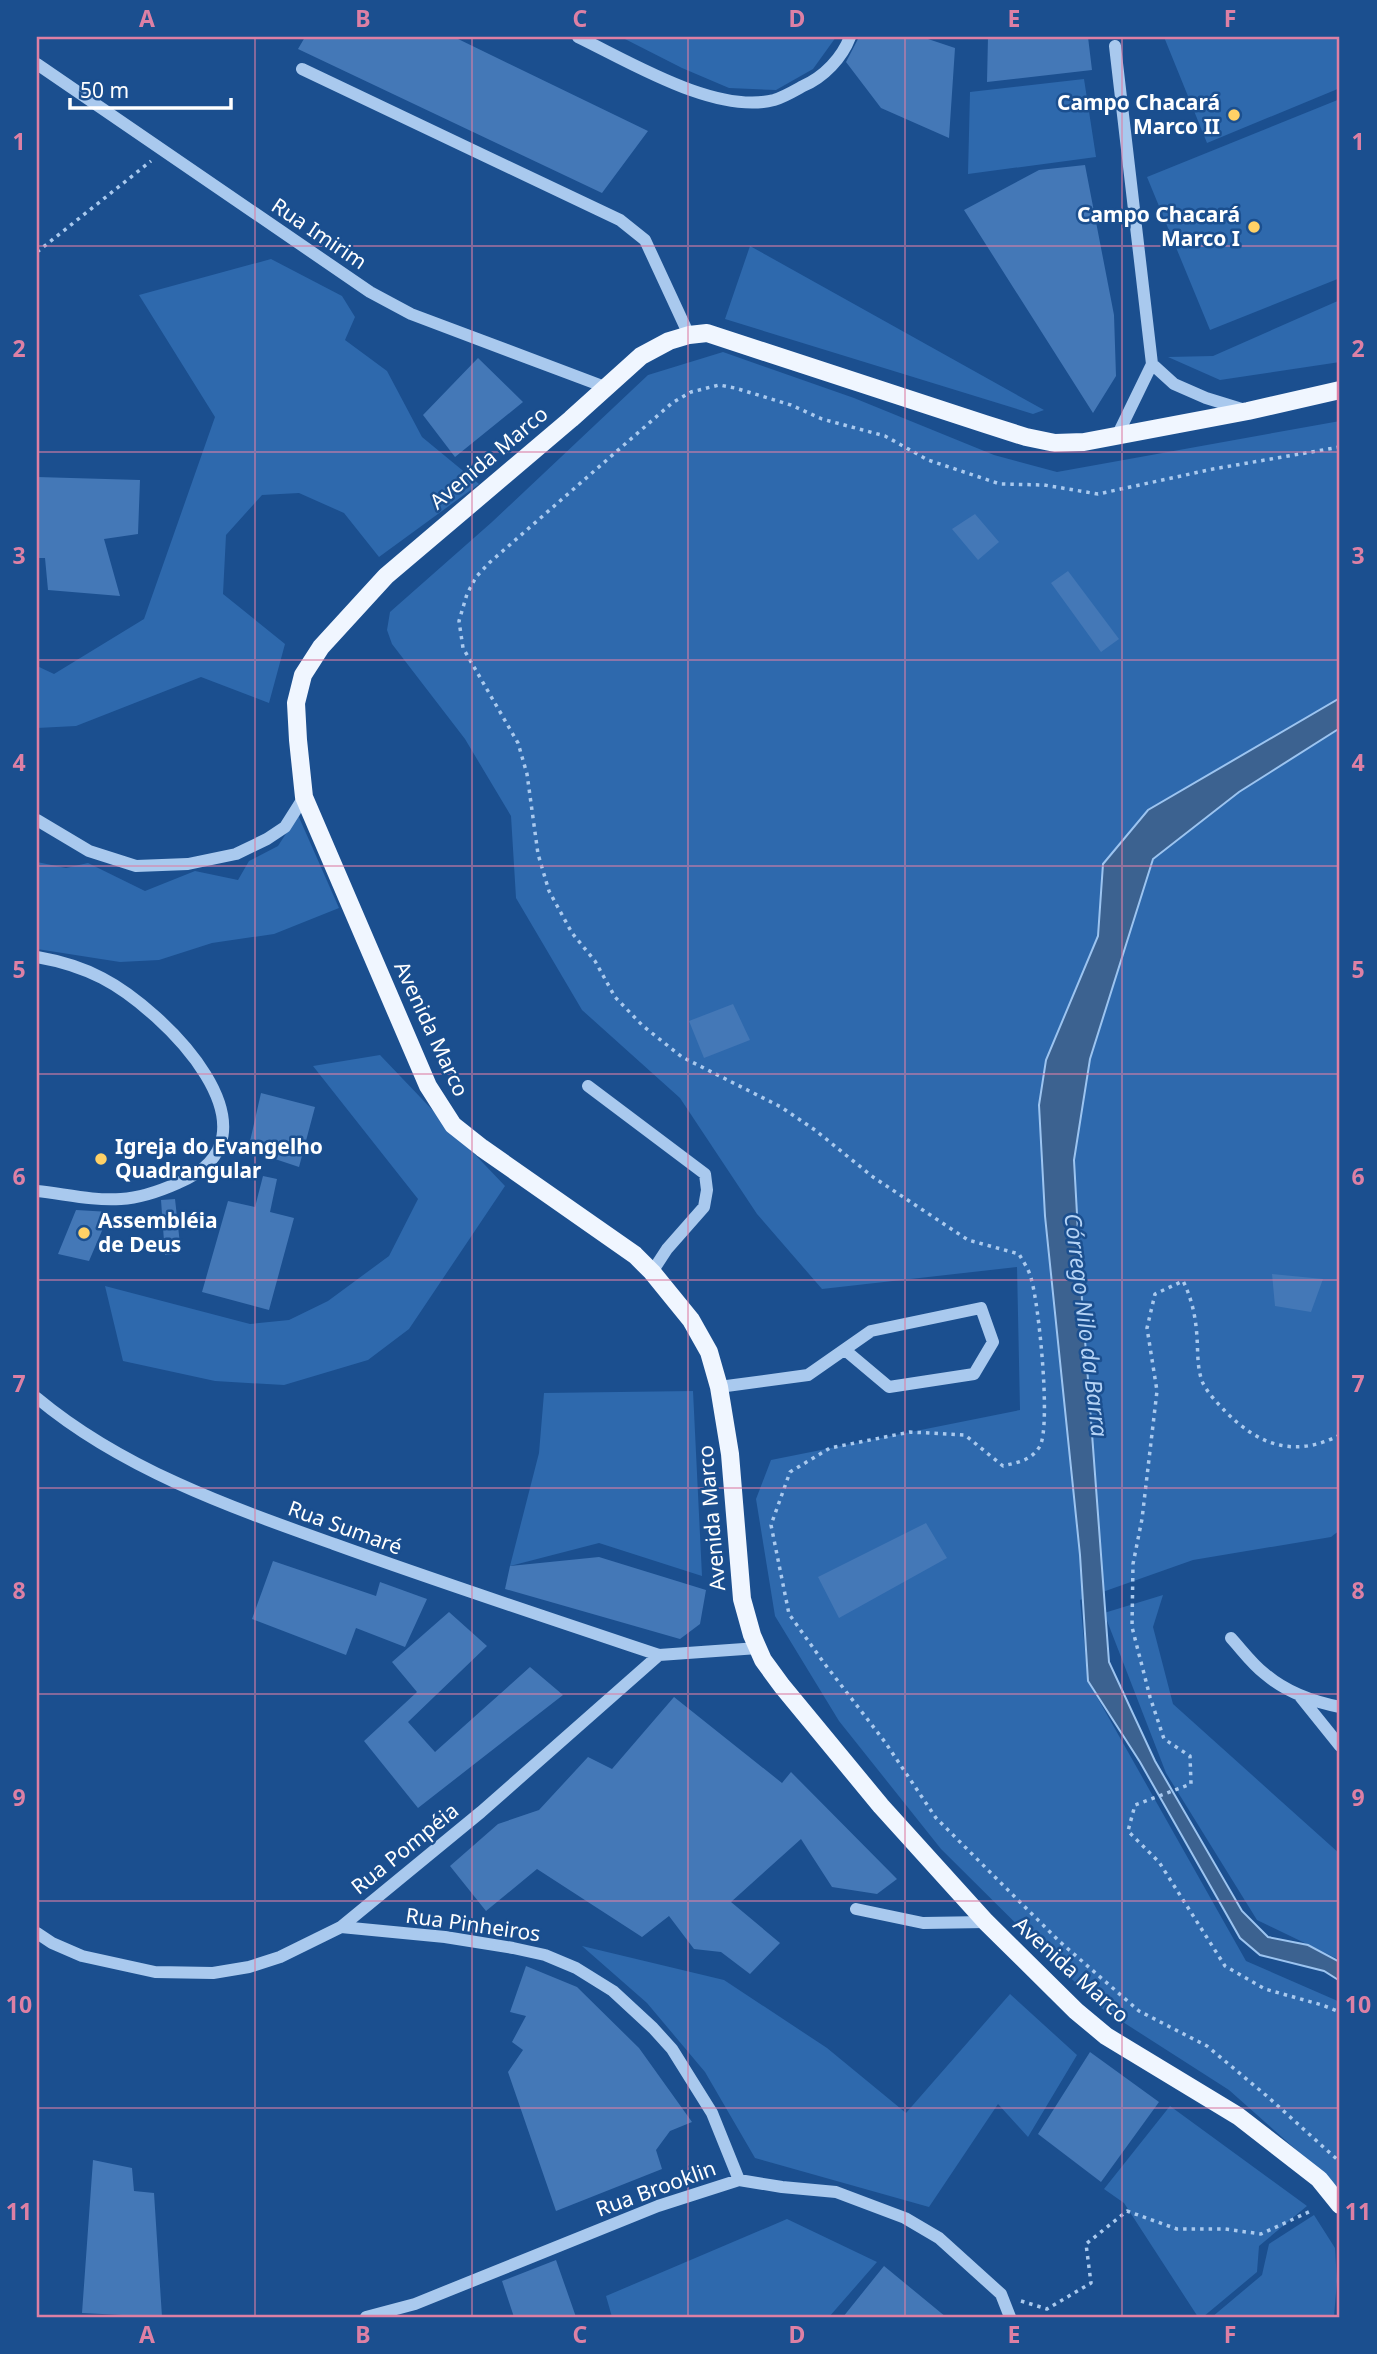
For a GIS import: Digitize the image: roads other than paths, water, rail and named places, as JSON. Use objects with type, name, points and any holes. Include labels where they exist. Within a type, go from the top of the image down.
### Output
[{"type":"main road","name":"Avenida Marco","points":[[1340,390],[1117,436],[1083,442],[1055,443],[1026,437],[707,333],[689,335],[669,341],[640,356],[386,576],[321,647],[303,675],[296,703],[304,797],[428,1086],[453,1125],[635,1255],[691,1320],[709,1352],[719,1387],[730,1454],[742,1599],[763,1660],[817,1731],[881,1806],[986,1922],[1076,2011],[1106,2036],[1238,2116],[1319,2179],[1340,2205]]},
{"type":"street","points":[[578,37],[697,93],[748,103],[775,100],[813,82],[833,64],[850,37]]},
{"type":"street","points":[[1115,46],[1152,364],[1117,436]]},
{"type":"street","name":"Rua Imirim","points":[[37,64],[370,292],[411,314],[605,387]]},
{"type":"street","points":[[302,69],[620,220],[645,240],[689,335]]},
{"type":"street","points":[[1152,364],[1174,384],[1206,398],[1248,411]]},
{"type":"street","points":[[37,820],[89,851],[136,866],[188,864],[236,854],[267,839],[285,827],[304,797]]},
{"type":"street","points":[[37,957],[62,961],[103,978],[145,1007],[187,1048],[216,1092],[223,1118],[219,1149],[206,1167],[190,1178],[161,1191],[124,1199],[94,1200],[37,1191]]},
{"type":"street","points":[[588,1086],[705,1174],[707,1190],[704,1207],[667,1249],[652,1272]]},
{"type":"street","points":[[719,1387],[808,1375],[872,1331],[981,1308],[993,1342],[974,1374],[889,1387],[845,1350]]},
{"type":"street","name":"Rua Sumaré","points":[[37,1398],[67,1423],[152,1473],[272,1522],[428,1578],[659,1655]]},
{"type":"street","points":[[1231,1638],[1264,1674],[1299,1695],[1340,1707]]},
{"type":"street","points":[[659,1655],[758,1648]]},
{"type":"street","name":"Rua Pompéia","points":[[37,1933],[52,1944],[82,1956],[155,1972],[213,1973],[249,1967],[280,1957],[341,1927],[481,1812],[659,1655]]},
{"type":"street","points":[[1299,1695],[1340,1746]]},
{"type":"street","points":[[856,1909],[923,1923],[986,1922]]},
{"type":"street","name":"Rua Pinheiros","points":[[341,1927],[444,1937],[535,1952],[585,1974],[613,1992],[672,2049],[712,2113],[739,2180]]},
{"type":"street","name":"Rua Brooklin","points":[[366,2317],[415,2304],[657,2206],[739,2180],[836,2192],[905,2218],[939,2238],[1001,2294],[1010,2317]]},
{"type":"place","name":"Campo Chacará Marco II","points":[[1234,115]]},
{"type":"place","name":"Campo Chacará Marco I","points":[[1254,227]]},
{"type":"place","name":"Igreja do Evangelho Quadrangular","points":[[101,1159]]},
{"type":"place","name":"Assembléia de Deus","points":[[84,1233]]},
{"type":"water label","name":"Córrego Nilo da Barra","points":[[1086,1325]]}]
